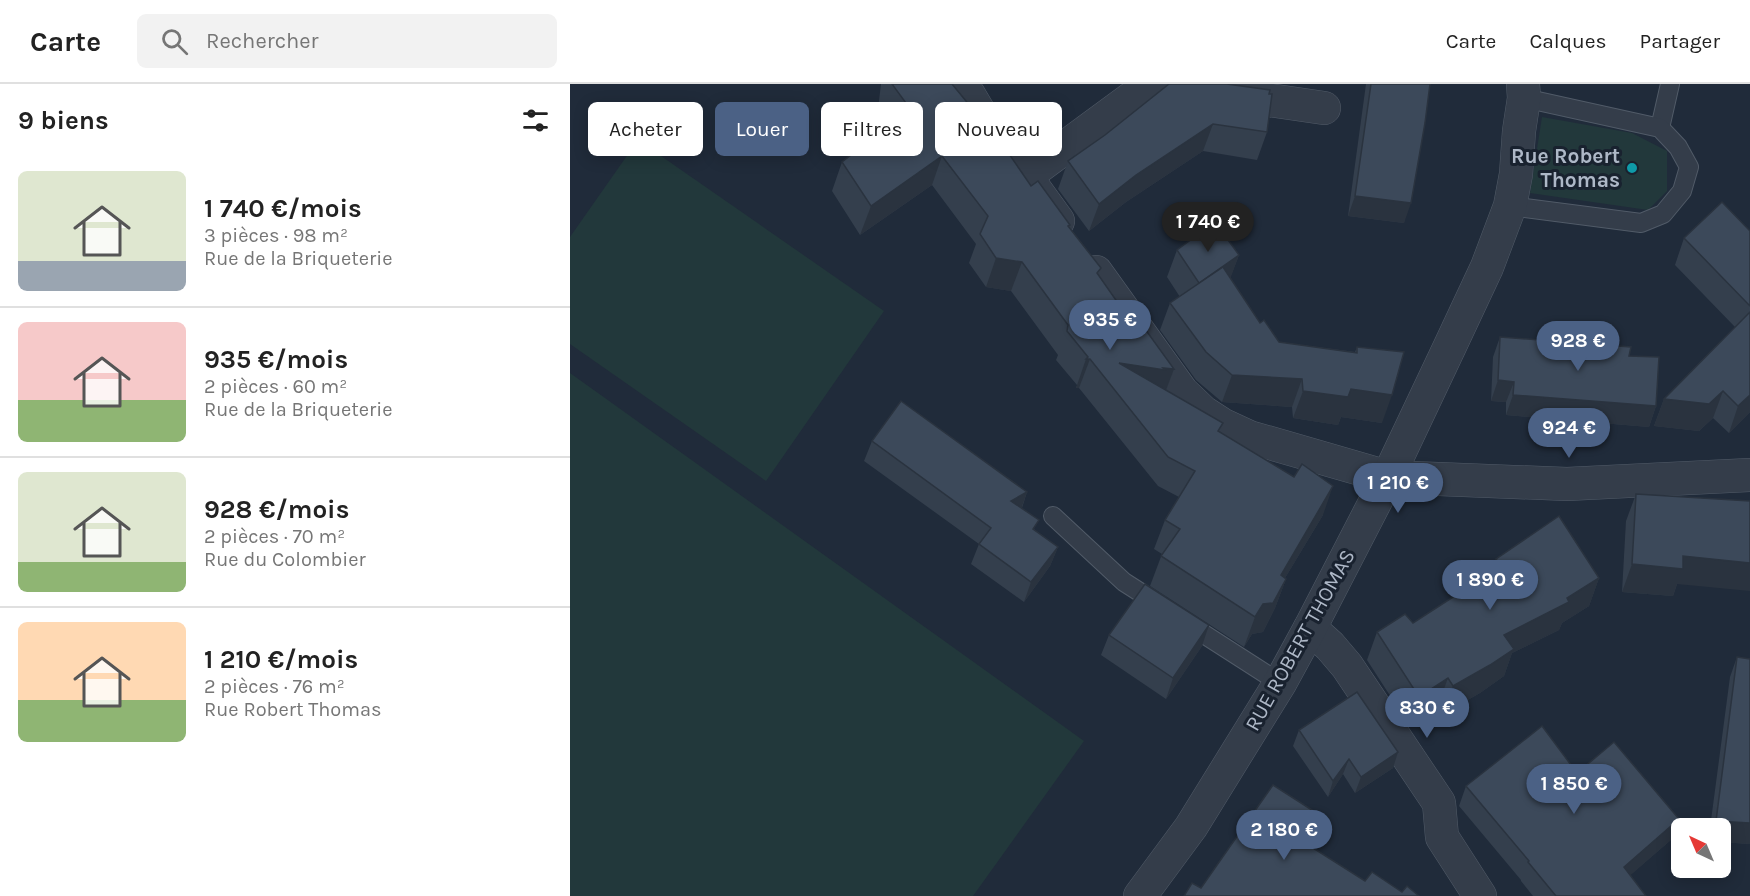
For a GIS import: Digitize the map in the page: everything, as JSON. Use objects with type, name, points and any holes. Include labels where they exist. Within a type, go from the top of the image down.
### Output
[{"type":"street","points":[[965,84],[978,112],[1182,392],[1203,412],[1223,425],[1249,437],[1388,477],[1567,484],[1750,475]]},
{"type":"street","points":[[1026,176],[1151,84]]},
{"type":"street","points":[[1158,84],[1324,108]]},
{"type":"street","name":"RUE ROBERT THOMAS","points":[[1140,896],[1191,826],[1280,683],[1388,477],[1487,267],[1510,206],[1516,174],[1518,131],[1524,91]]},
{"type":"street","points":[[1310,628],[1347,666],[1439,803],[1442,837],[1480,896]]},
{"type":"lane","points":[[1510,206],[1641,223],[1663,214],[1682,191],[1689,167],[1678,147],[1660,128],[1670,84]]},
{"type":"lane","name":"RUE ROBERT THOMAS","points":[[1524,91],[1660,128]]},
{"type":"lane","points":[[1053,516],[1124,582],[1280,683]]},
{"type":"green space","points":[[1542,117],[1632,133],[1667,151],[1667,191],[1648,210],[1530,193]]},
{"type":"green space","points":[[627,156],[661,156],[884,311],[766,481],[570,344],[570,237]]},
{"type":"green space","points":[[570,373],[1084,741],[973,896],[570,896]]},
{"type":"building","points":[[892,84],[952,84],[967,102],[935,102],[935,156],[942,156],[871,206],[842,162],[850,156],[923,156],[923,102],[905,102]]},
{"type":"building","points":[[1169,84],[1227,84],[1270,90],[1269,94],[1272,94],[1267,132],[1213,124],[1136,175],[1099,204],[1068,161]]},
{"type":"building","points":[[1371,84],[1430,84],[1411,203],[1355,196]]},
{"type":"building","points":[[942,156],[1010,156],[1031,186],[1038,181],[1070,225],[1068,226],[1101,268],[1097,273],[1134,326],[1140,322],[1174,369],[1163,368],[1165,370],[1119,363],[1223,423],[1218,431],[1294,477],[1302,464],[1333,486],[1281,575],[1286,579],[1273,603],[1263,604],[1255,617],[1161,556],[1180,529],[1165,520],[1195,471],[1168,457],[1090,359],[1086,359],[1088,357],[1067,331],[1068,325],[1022,262],[996,258],[980,234],[988,216]]},
{"type":"building","points":[[1722,202],[1750,231],[1750,306],[1684,238]]},
{"type":"building","points":[[1215,222],[1239,255],[1199,283],[1177,250]]},
{"type":"building","points":[[1223,267],[1260,323],[1264,320],[1279,342],[1357,353],[1357,347],[1404,352],[1392,395],[1351,389],[1348,397],[1303,391],[1302,379],[1232,375],[1206,352],[1170,303]]},
{"type":"building","points":[[1750,312],[1750,395],[1738,406],[1723,391],[1709,404],[1664,399]]},
{"type":"building","points":[[1500,337],[1631,347],[1629,356],[1659,357],[1656,406],[1513,395],[1514,382],[1498,380]]},
{"type":"building","points":[[901,401],[1027,492],[1011,501],[1039,520],[1033,529],[1058,547],[1031,582],[979,544],[991,528],[872,441]]},
{"type":"building","points":[[1636,494],[1750,501],[1750,563],[1683,556],[1683,569],[1632,564]]},
{"type":"building","points":[[1559,516],[1599,578],[1567,598],[1569,602],[1504,635],[1514,649],[1490,665],[1453,686],[1448,678],[1419,697],[1377,632],[1405,614],[1413,623],[1501,566],[1496,559]]},
{"type":"building","points":[[1145,584],[1209,625],[1173,678],[1109,635]]},
{"type":"building","points":[[1737,657],[1750,659],[1750,823],[1731,822],[1731,818],[1716,818]]},
{"type":"building","points":[[1357,692],[1398,752],[1361,777],[1349,759],[1333,781],[1299,730]]},
{"type":"building","points":[[1542,726],[1577,773],[1614,742],[1678,818],[1671,818],[1671,826],[1624,867],[1646,896],[1556,896],[1466,786]]},
{"type":"building","points":[[1273,785],[1312,810],[1294,836],[1365,881],[1372,872],[1402,892],[1407,886],[1419,896],[1184,896],[1192,883],[1201,888]]},
{"type":"place","name":"Rue Robert Thomas","points":[[1632,168]]}]
